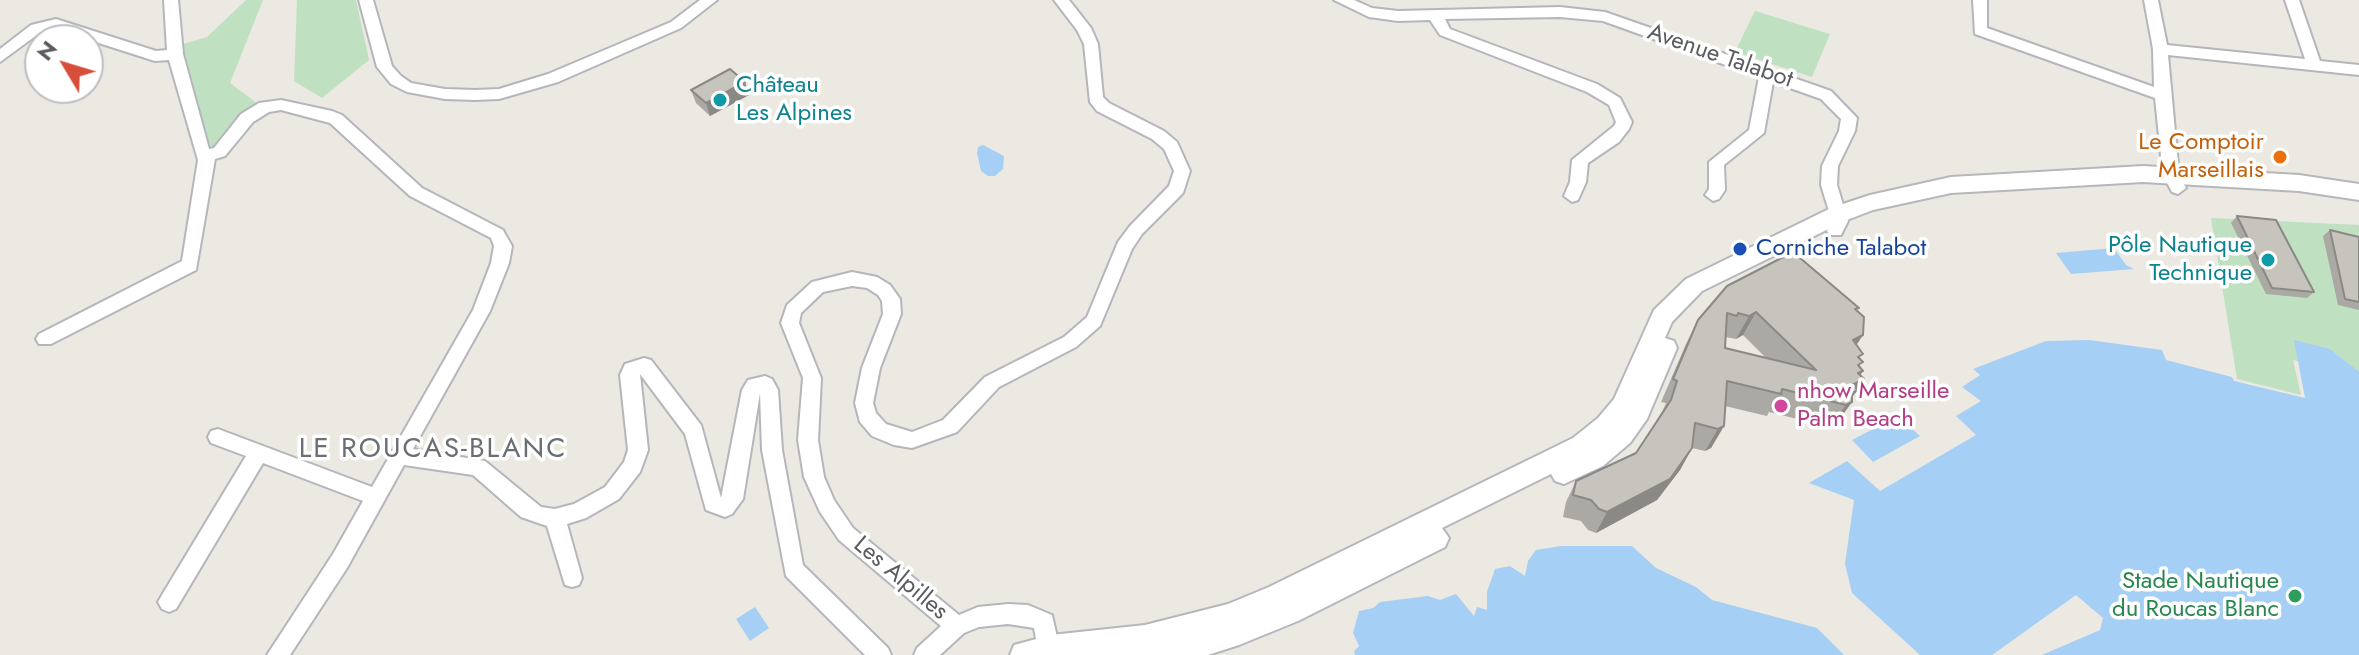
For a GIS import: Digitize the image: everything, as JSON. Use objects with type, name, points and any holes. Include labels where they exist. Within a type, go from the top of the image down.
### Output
[{"type":"main road","points":[[1024,655],[1145,638],[1230,616],[1279,596],[1582,446],[1607,426],[1624,405],[1662,317],[1678,299],[1714,274],[1898,195],[1951,185],[2092,176],[2174,182],[2359,206]]},
{"type":"main road","points":[[2174,182],[2299,183],[2359,192]]},
{"type":"main road","points":[[1146,655],[1190,647],[1288,612],[1594,458],[1621,435],[1638,412],[1676,325],[1692,307],[1837,222]]},
{"type":"street","points":[[171,0],[175,54],[201,154],[207,157],[219,152],[247,118],[265,107],[281,105],[326,115],[336,119],[416,192],[497,234],[503,246],[500,263],[481,311],[340,561],[278,655]]},
{"type":"street","points":[[366,0],[385,67],[396,80],[407,87],[445,94],[475,95],[499,94],[553,78],[676,25],[710,0]]},
{"type":"street","name":"Les Alpilles","points":[[956,626],[936,606],[846,534],[827,506],[814,477],[808,440],[812,378],[790,323],[793,310],[818,287],[852,279],[871,282],[884,290],[891,299],[892,314],[871,368],[864,403],[867,416],[879,430],[912,440],[950,426],[992,382],[1070,342],[1094,321],[1124,247],[1136,230],[1177,189],[1182,171],[1171,146],[1158,135],[1103,107],[1095,98],[1095,59],[1091,44],[1084,28],[1061,0]]},
{"type":"street","name":"Avenue Talabot","points":[[1341,0],[1385,15],[1436,17],[1560,12],[1605,17],[1826,95],[1849,118],[1847,131],[1830,166],[1829,185],[1837,222]]},
{"type":"street","points":[[1980,0],[1980,31],[2162,95]]},
{"type":"street","points":[[2151,0],[2160,49],[2162,95],[2174,182]]},
{"type":"street","points":[[2292,0],[2314,65]]},
{"type":"street","points":[[1436,17],[1445,32],[1592,88],[1615,102],[1624,122],[1621,129],[1580,160],[1578,182],[1572,196]]},
{"type":"street","points":[[0,57],[36,28],[56,24],[155,56],[175,54]]},
{"type":"street","points":[[2160,49],[2359,70]]},
{"type":"street","points":[[1713,195],[1717,190],[1717,162],[1756,133],[1767,74]]},
{"type":"street","points":[[45,339],[190,265],[207,157]]},
{"type":"street","points":[[401,456],[478,467],[528,511],[555,518],[579,512],[612,493],[633,466],[638,450],[629,375],[632,369],[644,365],[694,431],[713,504],[725,508],[733,499],[751,390],[755,385],[765,384],[769,390],[772,450],[793,569],[880,655]]},
{"type":"street","points":[[218,437],[376,497]]},
{"type":"street","points":[[169,602],[258,454]]},
{"type":"street","points":[[555,518],[572,578]]},
{"type":"street","points":[[925,655],[956,626],[978,617],[1028,615],[1044,622],[1050,652]]},
{"type":"green space","points":[[246,0],[263,0],[230,83],[258,104],[242,114],[215,146],[207,147],[180,45],[207,37]]},
{"type":"green space","points":[[297,0],[356,0],[369,60],[322,98],[294,81]]},
{"type":"green space","points":[[1755,11],[1830,34],[1812,77],[1735,52]]},
{"type":"green space","points":[[2211,218],[2359,225],[2359,376],[2293,360],[2301,395],[2237,379]]},
{"type":"water","points":[[983,145],[1004,156],[1003,169],[995,176],[981,171],[977,153],[978,147]]},
{"type":"water","points":[[2114,248],[2126,265],[2134,269],[2071,274],[2056,253]]},
{"type":"water","points":[[2089,340],[2162,350],[2166,360],[2305,398],[2294,340],[2330,349],[2359,372],[2359,655],[2042,655],[2100,630],[2103,618],[2076,595],[1992,655],[1920,655],[1852,593],[1845,564],[1854,500],[1809,483],[1847,461],[1880,491],[1976,435],[1956,416],[1981,401],[1962,387],[1980,375],[1973,369],[2046,341]]},
{"type":"water","points":[[1898,416],[1920,436],[1873,462],[1852,440]]},
{"type":"water","points":[[1561,546],[1632,546],[1656,568],[1696,587],[1712,600],[1817,628],[1844,655],[1355,655],[1354,651],[1359,646],[1353,633],[1359,611],[1373,608],[1380,602],[1428,596],[1440,600],[1456,594],[1474,616],[1477,607],[1487,610],[1487,592],[1495,569],[1510,566],[1525,576],[1528,561],[1536,550]]},
{"type":"water","points":[[755,607],[769,628],[750,641],[736,619]]},
{"type":"building","points":[[730,69],[745,82],[706,103],[691,90]]},
{"type":"building","name":"Pôle Nautique Technique","points":[[2237,216],[2276,220],[2314,292],[2272,288]]},
{"type":"building","name":"Pôle Nautique Technique","points":[[2330,230],[2359,237],[2359,302],[2345,299]]},
{"type":"building","name":"nhow Marseille Palm Beach","points":[[1793,252],[1859,308],[1855,309],[1864,317],[1863,335],[1853,340],[1863,354],[1858,357],[1863,362],[1858,365],[1863,371],[1858,373],[1864,379],[1852,385],[1858,390],[1852,393],[1852,402],[1846,405],[1782,389],[1781,394],[1727,381],[1724,426],[1718,429],[1695,423],[1692,448],[1670,479],[1607,512],[1591,500],[1573,495],[1576,481],[1636,453],[1671,400],[1677,381],[1673,379],[1698,320],[1727,286]],"holes":[[[1756,312],[1816,370],[1725,348],[1727,313],[1749,316]]]},
{"type":"place","name":"Château Les Alpines","points":[[720,100]]},
{"type":"place","name":"Le Comptoir Marseillais","points":[[2280,157]]},
{"type":"place","name":"Corniche Talabot","points":[[1740,249]]},
{"type":"place","name":"Pôle Nautique Technique","points":[[2268,260]]},
{"type":"place","name":"nhow Marseille Palm Beach","points":[[1781,406]]},
{"type":"place","name":"Stade Nautique du Roucas Blanc","points":[[2295,596]]},
{"type":"district","name":"LE ROUCAS-BLANC","points":[[433,450]]}]
